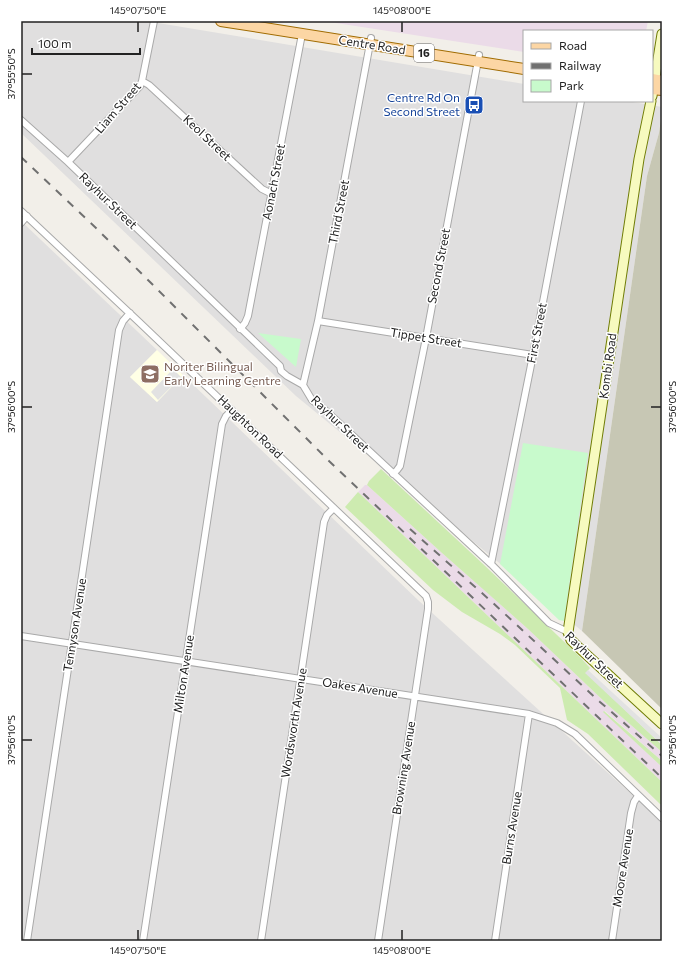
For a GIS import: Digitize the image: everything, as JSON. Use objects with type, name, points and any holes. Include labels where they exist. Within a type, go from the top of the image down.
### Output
[{"type":"main road","name":"Centre Road","points":[[221,21],[263,23],[478,58],[523,63]]},
{"type":"main road","name":"Centre Road","points":[[263,23],[302,34],[371,41]]},
{"type":"main road","points":[[655,86],[662,34]]},
{"type":"main road","name":"Centre Road","points":[[478,58],[523,69]]},
{"type":"main road","name":"Kombi Road","points":[[568,632],[638,167],[651,102]]},
{"type":"main road","name":"Rayhur Street","points":[[568,632],[571,640],[576,645],[662,724]]},
{"type":"street","name":"Liam Street","points":[[68,162],[140,86],[154,21]]},
{"type":"street","name":"Aonach Street","points":[[240,329],[248,316],[302,34]]},
{"type":"street","name":"Third Street","points":[[303,385],[306,378],[318,321],[371,41]]},
{"type":"street","name":"Second Street","points":[[393,474],[400,466],[426,338],[478,58]]},
{"type":"street","name":"Keol Street","points":[[142,81],[149,85],[262,189],[272,194]]},
{"type":"street","name":"First Street","points":[[491,564],[533,355],[581,102]]},
{"type":"street","name":"Rayhur Street","points":[[21,120],[68,162],[280,366],[281,371],[303,385],[312,400],[325,410],[491,564],[549,623],[568,632]]},
{"type":"street","name":"Haughton Road","points":[[21,211],[426,596]]},
{"type":"street","points":[[21,223],[27,216]]},
{"type":"street","name":"Tennyson Avenue","points":[[27,941],[119,330],[123,321],[130,313]]},
{"type":"street","name":"Tippet Street","points":[[318,321],[533,355]]},
{"type":"street","name":"Milton Avenue","points":[[143,941],[222,424],[226,416],[232,410]]},
{"type":"street","name":"Wordsworth Avenue","points":[[261,941],[324,522],[334,508]]},
{"type":"street","name":"Browning Avenue","points":[[378,941],[428,609],[426,596]]},
{"type":"street","name":"Oakes Avenue","points":[[21,636],[529,714],[557,724],[574,734],[662,818]]},
{"type":"street","name":"Burns Avenue","points":[[495,941],[529,714]]},
{"type":"street","name":"Moore Avenue","points":[[612,941],[631,813],[634,802],[638,796]]},
{"type":"shaded area","points":[[21,21],[146,21],[523,84],[523,102],[633,102],[662,107],[659,133],[647,176],[582,631],[296,396],[21,133]]},
{"type":"shaded area","points":[[323,21],[648,21],[646,30],[523,30],[523,52]]},
{"type":"shaded area","points":[[662,111],[662,709],[582,631],[647,176],[659,133]]},
{"type":"shaded area","points":[[21,221],[157,350],[130,377],[157,402],[183,375],[418,600],[662,822],[662,941],[21,941]]},
{"type":"shaded area","points":[[157,350],[183,375],[157,402],[130,377]]},
{"type":"shaded area","points":[[173,369],[181,377],[158,400],[151,392]]},
{"type":"shaded area","points":[[365,485],[367,485],[528,629],[609,706],[662,752],[662,761],[605,711],[604,712],[662,767],[662,782],[358,492]]},
{"type":"shaded area","points":[[588,670],[662,738],[662,745],[585,673]]},
{"type":"green space","points":[[258,333],[301,339],[296,367]]},
{"type":"green space","points":[[523,443],[588,453],[564,621],[559,620],[500,564]]},
{"type":"green space","points":[[381,469],[580,657],[590,668],[586,673],[662,745],[662,752],[609,706],[528,629],[367,485]]},
{"type":"green space","points":[[358,492],[662,782],[662,805],[588,734],[567,720],[560,688],[515,645],[500,634],[462,612],[433,590],[345,507]]},
{"type":"green space","points":[[604,711],[662,761],[662,767],[603,712]]},
{"type":"railway","points":[[21,157],[96,228],[328,460],[662,778]]},
{"type":"railway","points":[[410,529],[492,602],[600,702],[662,756]]},
{"type":"place","name":"Centre Rd On Second Street","points":[[474,105]]},
{"type":"place","name":"Noriter Bilingual Early Learning Centre","points":[[150,374]]}]
